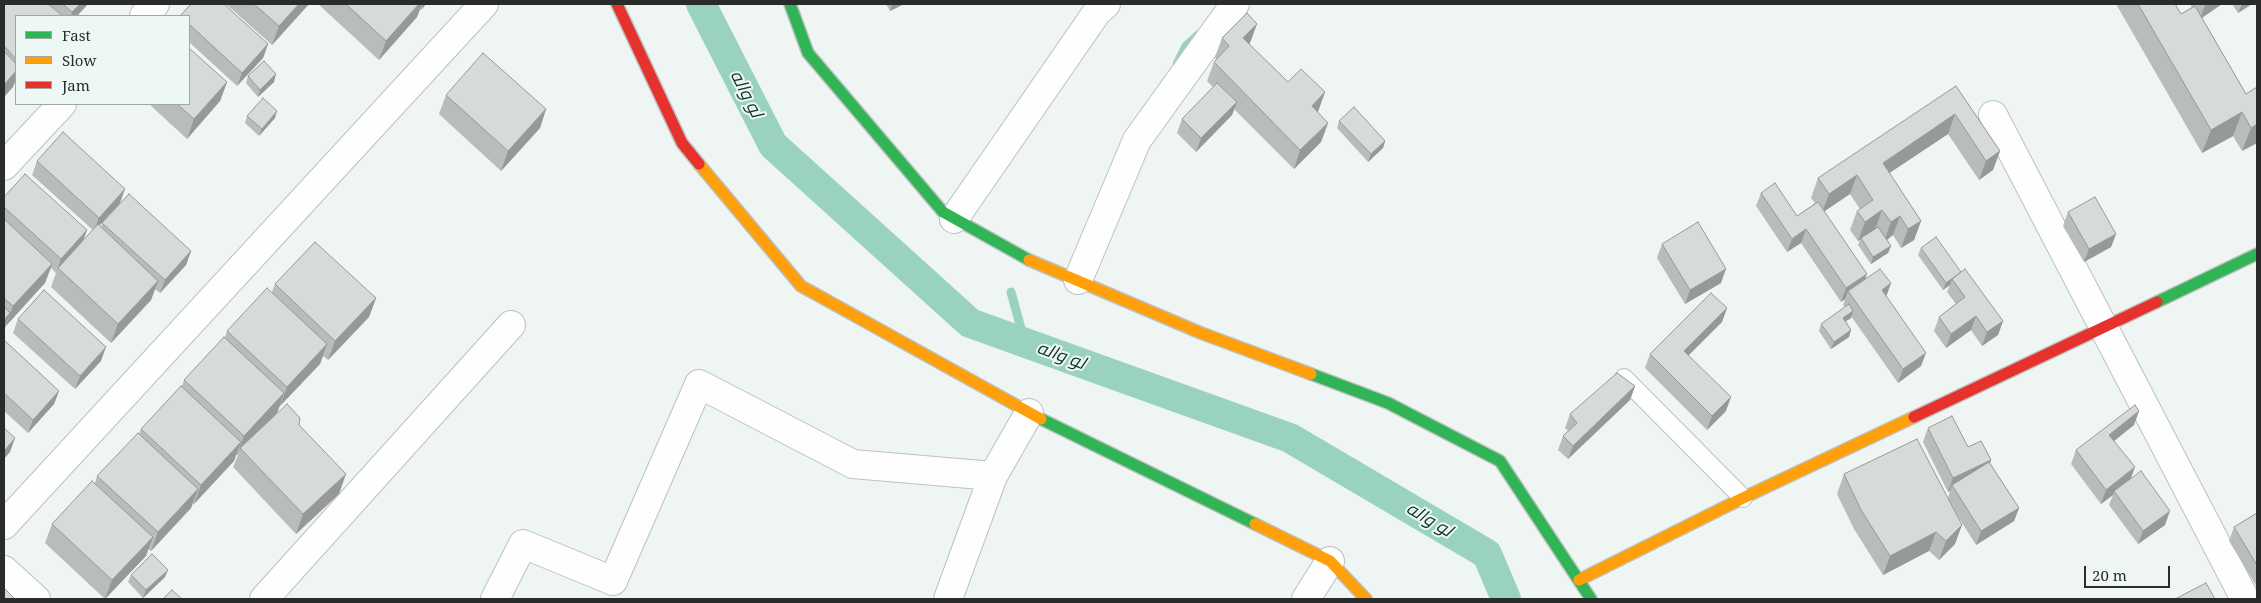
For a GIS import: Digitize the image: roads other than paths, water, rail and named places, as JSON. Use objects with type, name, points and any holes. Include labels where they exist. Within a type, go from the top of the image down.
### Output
[{"type":"street","points":[[145,15],[156,4]]},
{"type":"street","points":[[4,524],[484,4]]},
{"type":"street","points":[[617,4],[682,143],[801,286],[1029,413],[1330,561],[1366,599]]},
{"type":"street","points":[[790,4],[808,53],[943,212],[1034,262],[1201,333],[1388,403],[1500,461],[1591,599]]},
{"type":"street","points":[[1078,280],[1137,140],[1235,4]]},
{"type":"street","points":[[954,218],[1097,6]]},
{"type":"street","points":[[4,166],[61,105]]},
{"type":"street","points":[[1993,115],[2244,599]]},
{"type":"street","points":[[1579,580],[1743,498],[2103,329],[2257,254]]},
{"type":"street","points":[[264,599],[511,324]]},
{"type":"street","points":[[495,599],[523,544],[611,590],[699,384],[853,464],[993,476]]},
{"type":"street","points":[[948,599],[993,476],[1029,413]]},
{"type":"street","points":[[1306,599],[1330,561]]},
{"type":"street","points":[[4,570],[36,599]]},
{"type":"lane","points":[[1624,378],[1743,498]]},
{"type":"waterway","name":"لو واله","points":[[701,4],[773,145],[970,323],[1290,438],[1487,554],[1506,599]]},
{"type":"waterway","points":[[1177,64],[1186,46],[1198,35]]},
{"type":"waterway","points":[[1011,292],[1025,343]]}]
